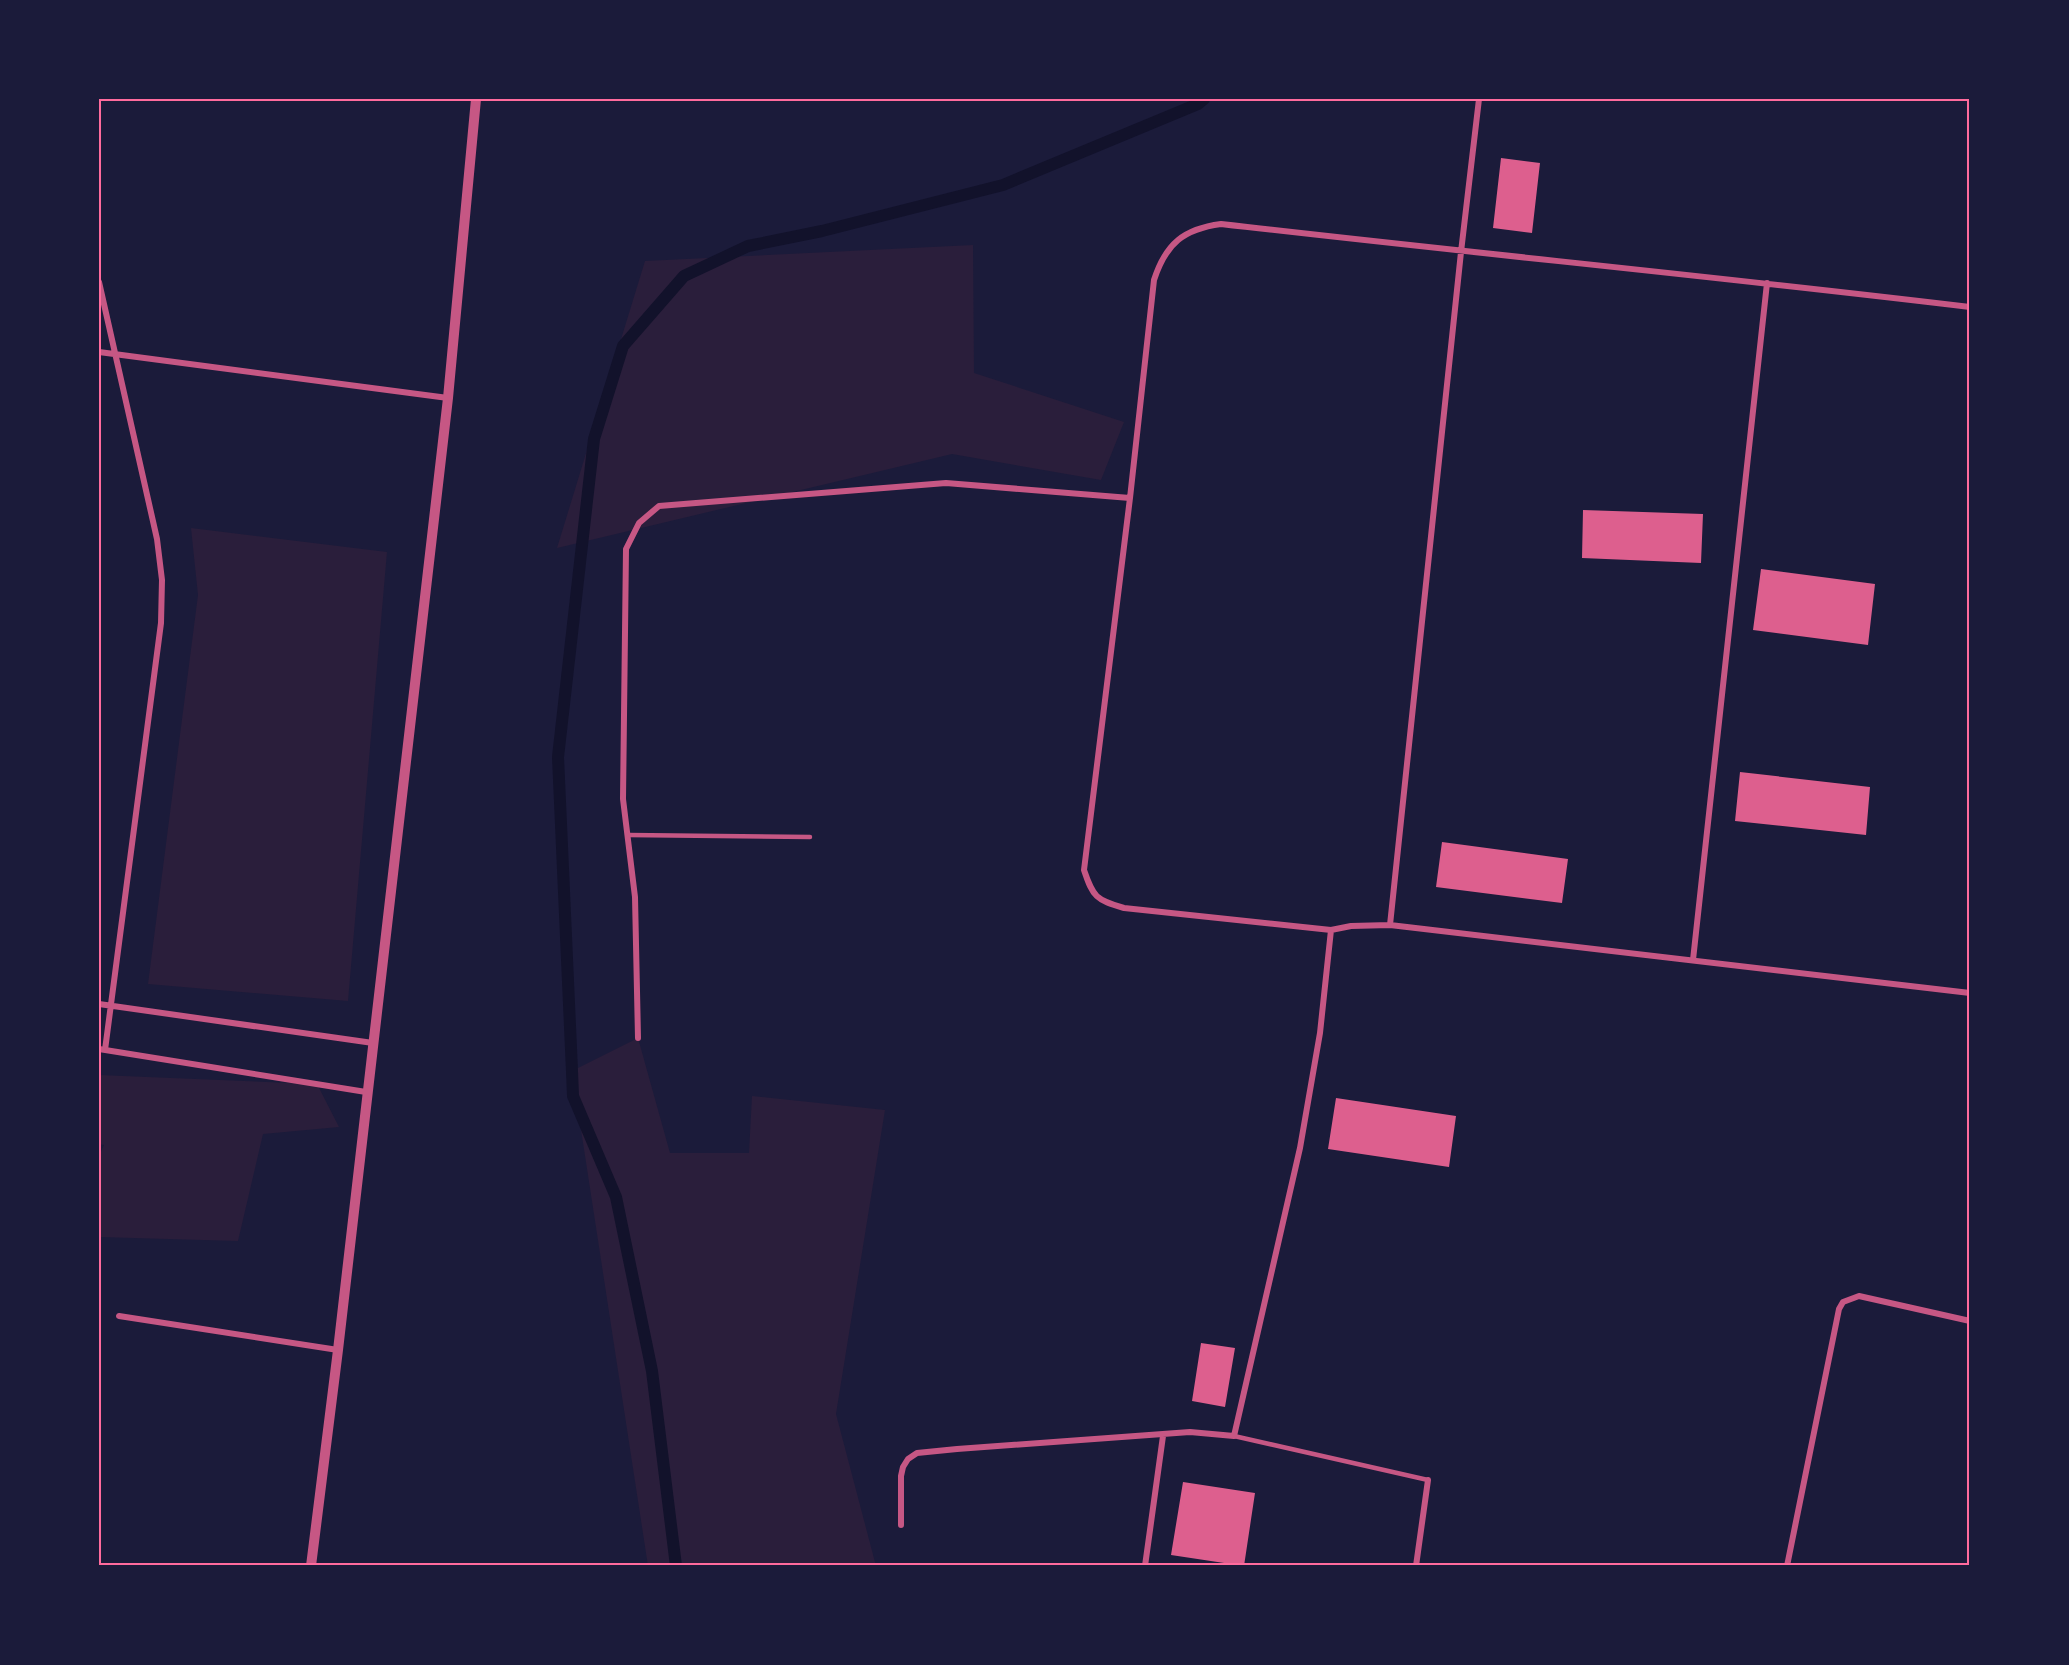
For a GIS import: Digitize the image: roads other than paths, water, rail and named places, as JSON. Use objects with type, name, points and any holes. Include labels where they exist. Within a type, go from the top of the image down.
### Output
[{"type":"street","points":[[311,1566],[338,1350],[447,398],[476,99]]},
{"type":"street","points":[[1390,925],[1479,99]]},
{"type":"street","points":[[1970,307],[1221,224],[1201,227],[1183,236],[1169,248],[1154,279],[1130,498],[1084,870],[1091,890],[1104,902],[1124,908],[1332,930],[1351,926],[1390,925],[1970,993]]},
{"type":"street","points":[[99,282],[157,539],[162,580],[161,623],[111,1006],[102,1049],[366,1092]]},
{"type":"street","points":[[1693,960],[1767,283]]},
{"type":"street","points":[[99,352],[447,398]]},
{"type":"street","points":[[638,1038],[635,897],[623,799],[626,549],[639,523],[659,506],[946,483],[1130,498]]},
{"type":"street","points":[[901,1525],[901,1476],[908,1459],[916,1453],[1163,1436],[1190,1432],[1234,1437],[1300,1148],[1320,1033],[1332,930]]},
{"type":"street","points":[[99,1004],[373,1043]]},
{"type":"street","points":[[1787,1566],[1839,1309],[1843,1302],[1859,1296],[1970,1321]]},
{"type":"street","points":[[119,1316],[338,1350]]},
{"type":"street","points":[[1145,1566],[1163,1436]]},
{"type":"street","points":[[1416,1566],[1428,1480]]},
{"type":"lane","points":[[628,835],[810,837]]},
{"type":"lane","points":[[1234,1437],[1428,1480]]},
{"type":"waterway","points":[[676,1566],[652,1371],[616,1197],[573,1096],[558,757],[594,439],[623,346],[684,276],[748,246],[822,231],[1003,185],[1198,104],[1204,99]]}]
